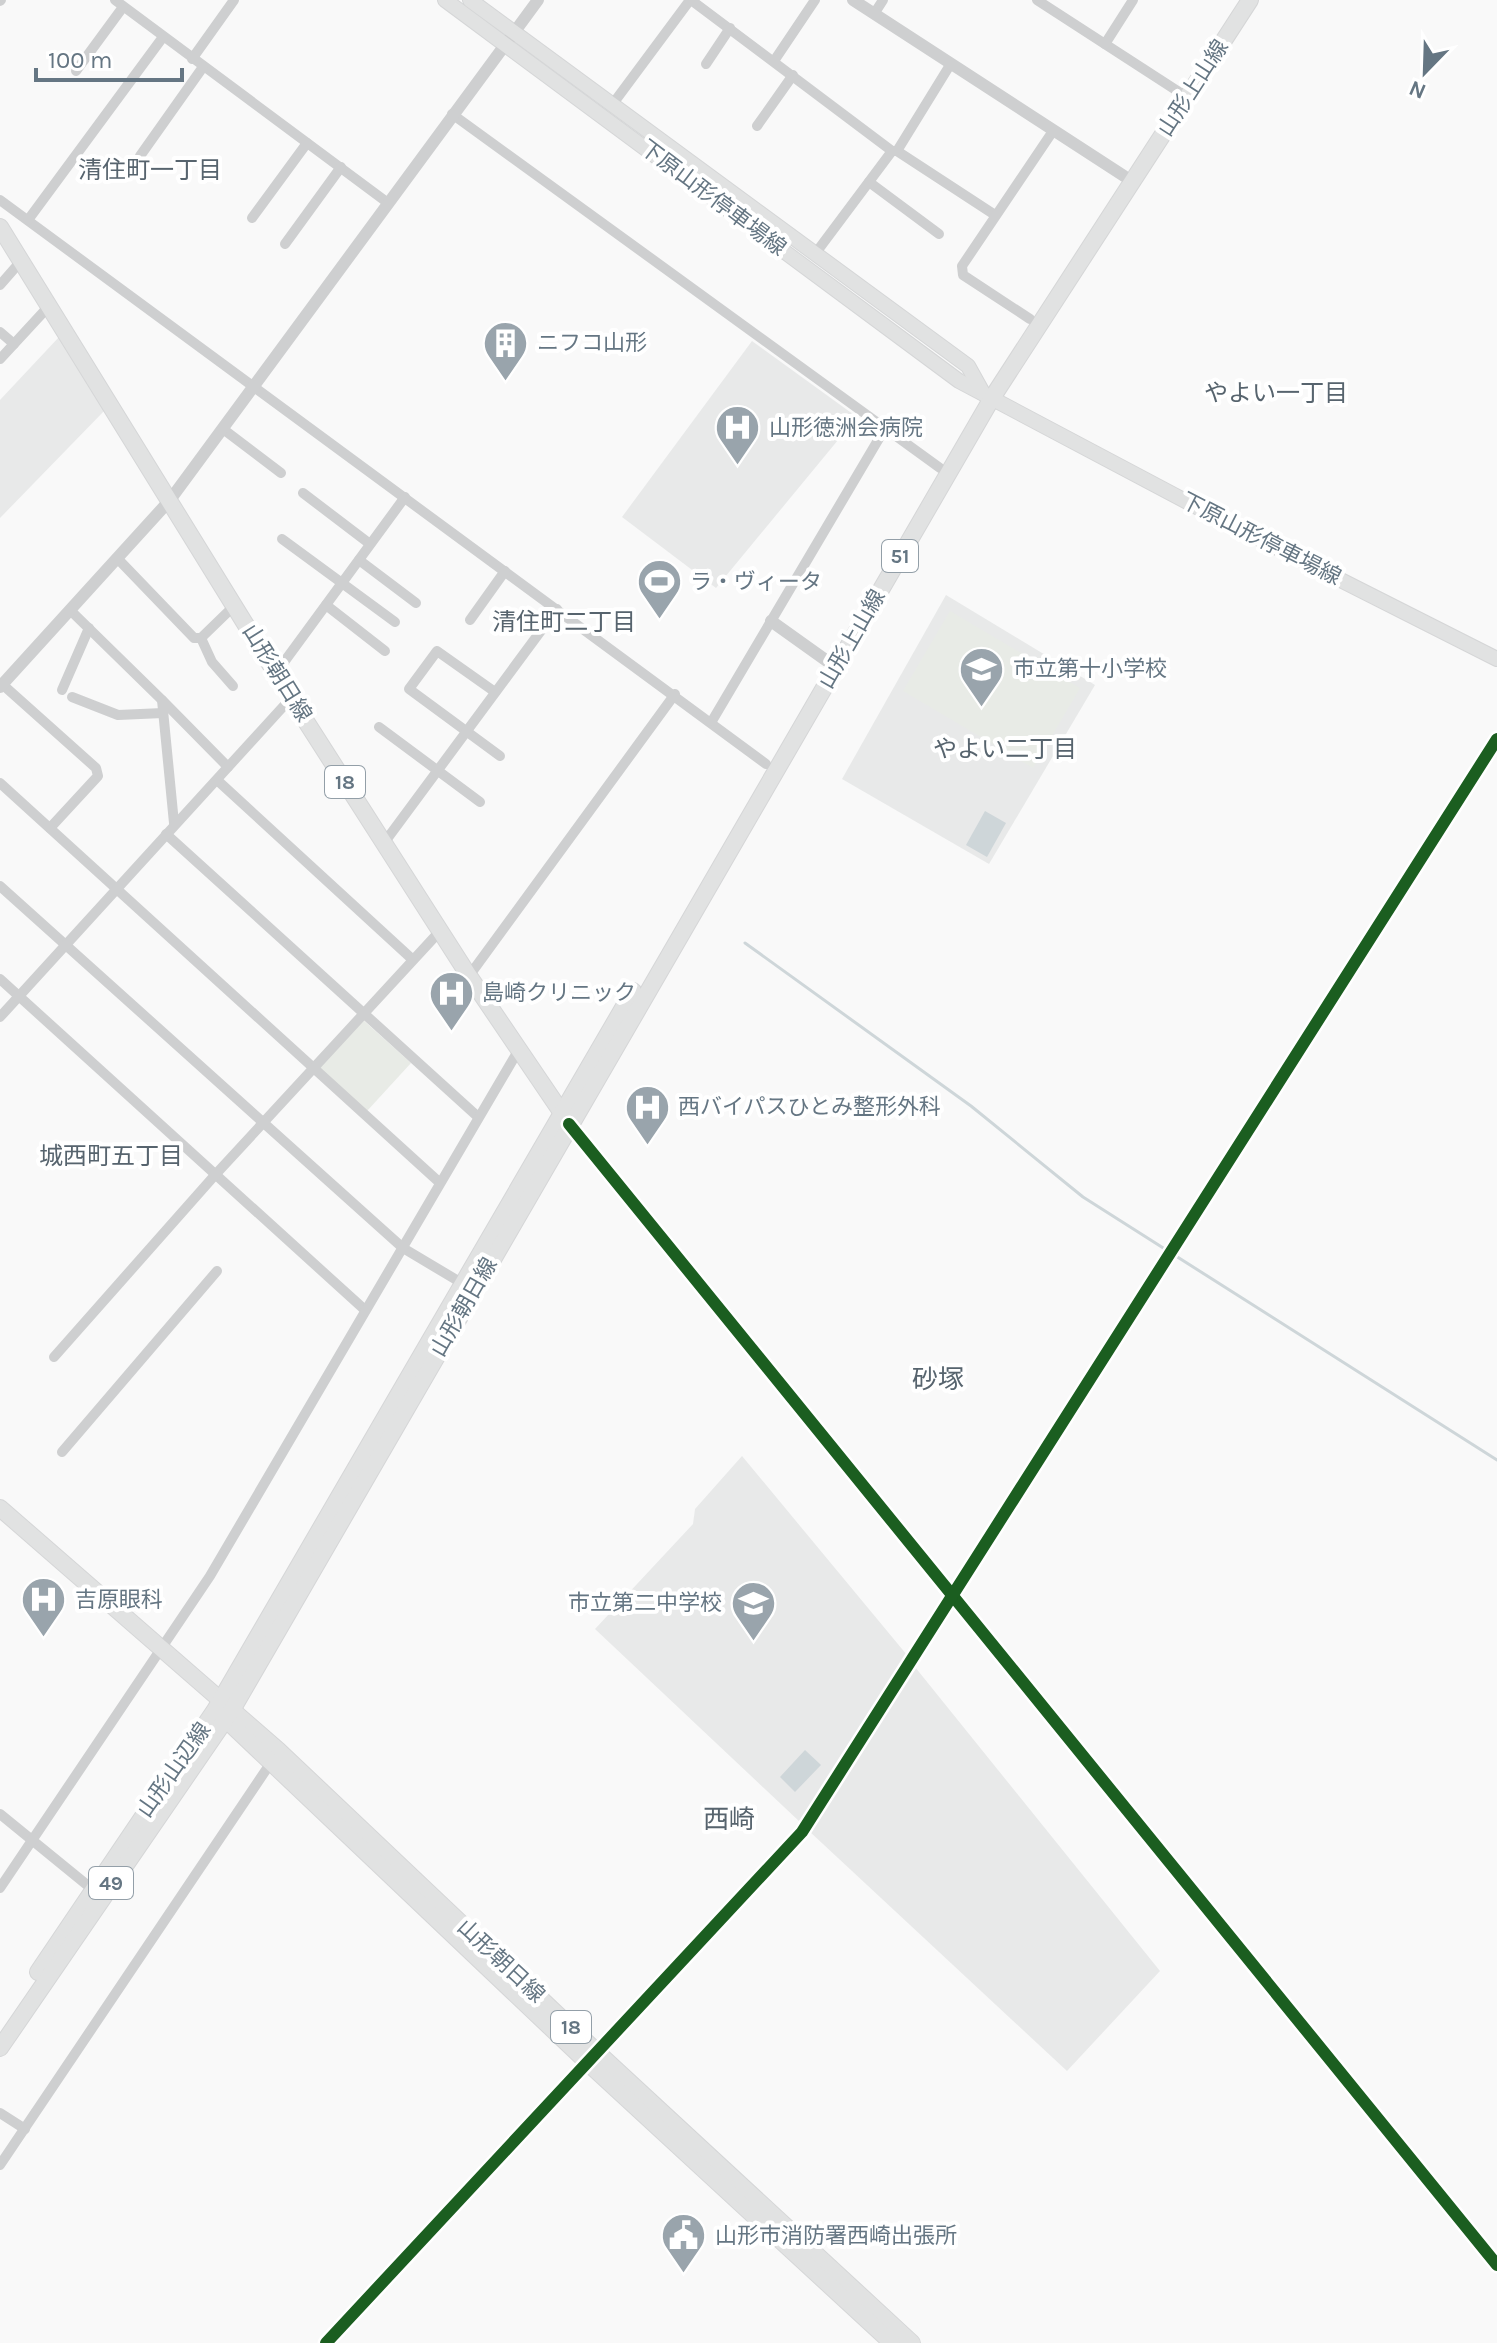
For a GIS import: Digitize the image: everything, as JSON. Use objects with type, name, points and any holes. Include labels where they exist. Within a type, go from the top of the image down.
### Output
[{"type":"main road","name":"下原山形停車場線","points":[[445,0],[509,37],[612,105],[968,366],[988,396]]},
{"type":"main road","name":"下原山形停車場線","points":[[470,0],[509,37],[959,381],[1210,514],[1497,659]]},
{"type":"main road","name":"山形上山線","points":[[566,1118],[1030,319],[1239,0]]},
{"type":"main road","name":"山形上山線","points":[[566,1118],[766,764],[940,468],[1250,0]]},
{"type":"main road","name":"山形朝日線","points":[[0,227],[291,698],[518,1051],[566,1118],[223,1710]]},
{"type":"main road","name":"山形山辺線","points":[[0,1508],[223,1710]]},
{"type":"main road","name":"山形山辺線","points":[[0,1519],[159,1652]]},
{"type":"main road","name":"山形朝日線","points":[[223,1710],[272,1761],[592,2057],[912,2343]]},
{"type":"main road","name":"山形朝日線","points":[[223,1710],[892,2343]]},
{"type":"main road","name":"山形山辺線","points":[[0,2031],[92,1889],[223,1710]]},
{"type":"main road","name":"山形山辺線","points":[[0,2048],[223,1710]]},
{"type":"street","points":[[192,59],[234,0]]},
{"type":"street","points":[[50,828],[98,776],[96,768],[1,686],[170,500],[538,0]]},
{"type":"street","points":[[612,105],[690,0],[894,151],[995,215]]},
{"type":"street","points":[[774,61],[815,0]]},
{"type":"street","points":[[853,0],[1124,176]]},
{"type":"street","points":[[874,14],[883,0]]},
{"type":"street","points":[[1038,0],[1179,92]]},
{"type":"street","points":[[1105,44],[1133,0]]},
{"type":"street","points":[[76,71],[119,3],[388,203]]},
{"type":"street","points":[[706,64],[730,28]]},
{"type":"street","points":[[28,220],[163,37]]},
{"type":"street","points":[[815,254],[894,151],[950,65]]},
{"type":"street","points":[[140,156],[203,67]]},
{"type":"street","points":[[757,126],[793,75]]},
{"type":"street","points":[[452,114],[940,468]]},
{"type":"street","points":[[1030,319],[963,275],[962,266],[1053,131]]},
{"type":"street","points":[[252,218],[307,143]]},
{"type":"street","points":[[285,244],[341,167]]},
{"type":"street","points":[[869,182],[939,234]]},
{"type":"street","points":[[0,200],[255,384],[766,764]]},
{"type":"street","points":[[0,285],[21,261]]},
{"type":"street","points":[[0,359],[49,306]]},
{"type":"street","points":[[0,332],[14,344]]},
{"type":"street","points":[[223,429],[281,473]]},
{"type":"street","points":[[712,721],[884,430]]},
{"type":"street","points":[[303,493],[370,544]]},
{"type":"street","points":[[276,673],[405,497]]},
{"type":"street","points":[[282,539],[395,622]]},
{"type":"street","points":[[117,558],[194,638],[201,638],[235,605]]},
{"type":"street","points":[[359,560],[416,603]]},
{"type":"street","points":[[470,620],[505,571]]},
{"type":"street","points":[[326,605],[385,651]]},
{"type":"street","points":[[384,843],[557,609]]},
{"type":"street","points":[[70,610],[228,767]]},
{"type":"street","points":[[771,621],[827,661]]},
{"type":"street","points":[[62,690],[89,628]]},
{"type":"street","points":[[201,638],[212,662],[233,686]]},
{"type":"street","points":[[495,692],[437,651],[409,689],[500,756]]},
{"type":"street","points":[[469,976],[675,694]]},
{"type":"street","points":[[72,697],[118,715],[163,713]]},
{"type":"street","points":[[0,1017],[291,698]]},
{"type":"street","points":[[162,700],[174,823]]},
{"type":"street","points":[[379,727],[480,802]]},
{"type":"street","points":[[326,2343],[802,1832],[1497,739]]},
{"type":"street","points":[[217,780],[412,959]]},
{"type":"street","points":[[0,783],[439,1182]]},
{"type":"street","points":[[166,834],[477,1116]]},
{"type":"street","points":[[0,886],[261,1124],[403,1248],[468,1287]]},
{"type":"street","points":[[54,1357],[261,1124],[440,931]]},
{"type":"street","points":[[0,979],[365,1310]]},
{"type":"street","points":[[0,1888],[210,1576],[477,1116],[518,1051]]},
{"type":"street","points":[[566,1118],[1497,2265]]},
{"type":"street","points":[[62,1452],[217,1271]]},
{"type":"street","points":[[0,2165],[272,1761]]},
{"type":"street","points":[[0,1814],[92,1889]]},
{"type":"street","points":[[0,2113],[25,2129]]},
{"type":"shaded area","points":[[60,336],[105,410],[0,518],[0,400]]},
{"type":"shaded area","name":"山形徳洲会病院","points":[[752,341],[857,417],[716,588],[622,517]]},
{"type":"shaded area","name":"市立第十小学校","points":[[946,595],[1095,685],[989,864],[842,779]]},
{"type":"shaded area","points":[[950,611],[1080,688],[1033,768],[903,691]]},
{"type":"shaded area","points":[[985,811],[1006,823],[987,857],[966,845]]},
{"type":"shaded area","points":[[362,1019],[411,1063],[367,1111],[318,1067]]},
{"type":"shaded area","name":"市立第二中学校","points":[[742,1456],[907,1655],[801,1823],[595,1629],[693,1524],[695,1509]]},
{"type":"shaded area","points":[[915,1667],[1160,1971],[1067,2071],[809,1831]]},
{"type":"shaded area","points":[[805,1750],[821,1765],[795,1792],[780,1777]]},
{"type":"waterway","points":[[745,943],[971,1106],[1083,1197],[1497,1460]]},
{"type":"cycle path","points":[[326,2343],[802,1832],[1497,739]]},
{"type":"cycle path","points":[[569,1124],[1497,2265]]},
{"type":"place","name":"ニフコ山形","points":[[506,382]]},
{"type":"place","name":"山形徳洲会病院","points":[[738,467]]},
{"type":"place","name":"ラ・ヴィータ","points":[[659,621]]},
{"type":"place","name":"市立第十小学校","points":[[982,708]]},
{"type":"place","name":"島崎クリニック","points":[[451,1032]]},
{"type":"place","name":"西バイパスひとみ整形外科","points":[[647,1146]]},
{"type":"place","name":"吉原眼科","points":[[44,1639]]},
{"type":"place","name":"市立第二中学校","points":[[753,1642]]},
{"type":"place","name":"山形市消防署西崎出張所","points":[[684,2275]]},
{"type":"district","name":"清住町一丁目","points":[[150,170]]},
{"type":"district","name":"やよい一丁目","points":[[1276,393]]},
{"type":"district","name":"清住町二丁目","points":[[564,622]]},
{"type":"district","name":"やよい二丁目","points":[[1005,749]]},
{"type":"district","name":"城西町五丁目","points":[[111,1156]]},
{"type":"district","name":"砂塚","points":[[938,1379]]},
{"type":"district","name":"西崎","points":[[729,1819]]}]
